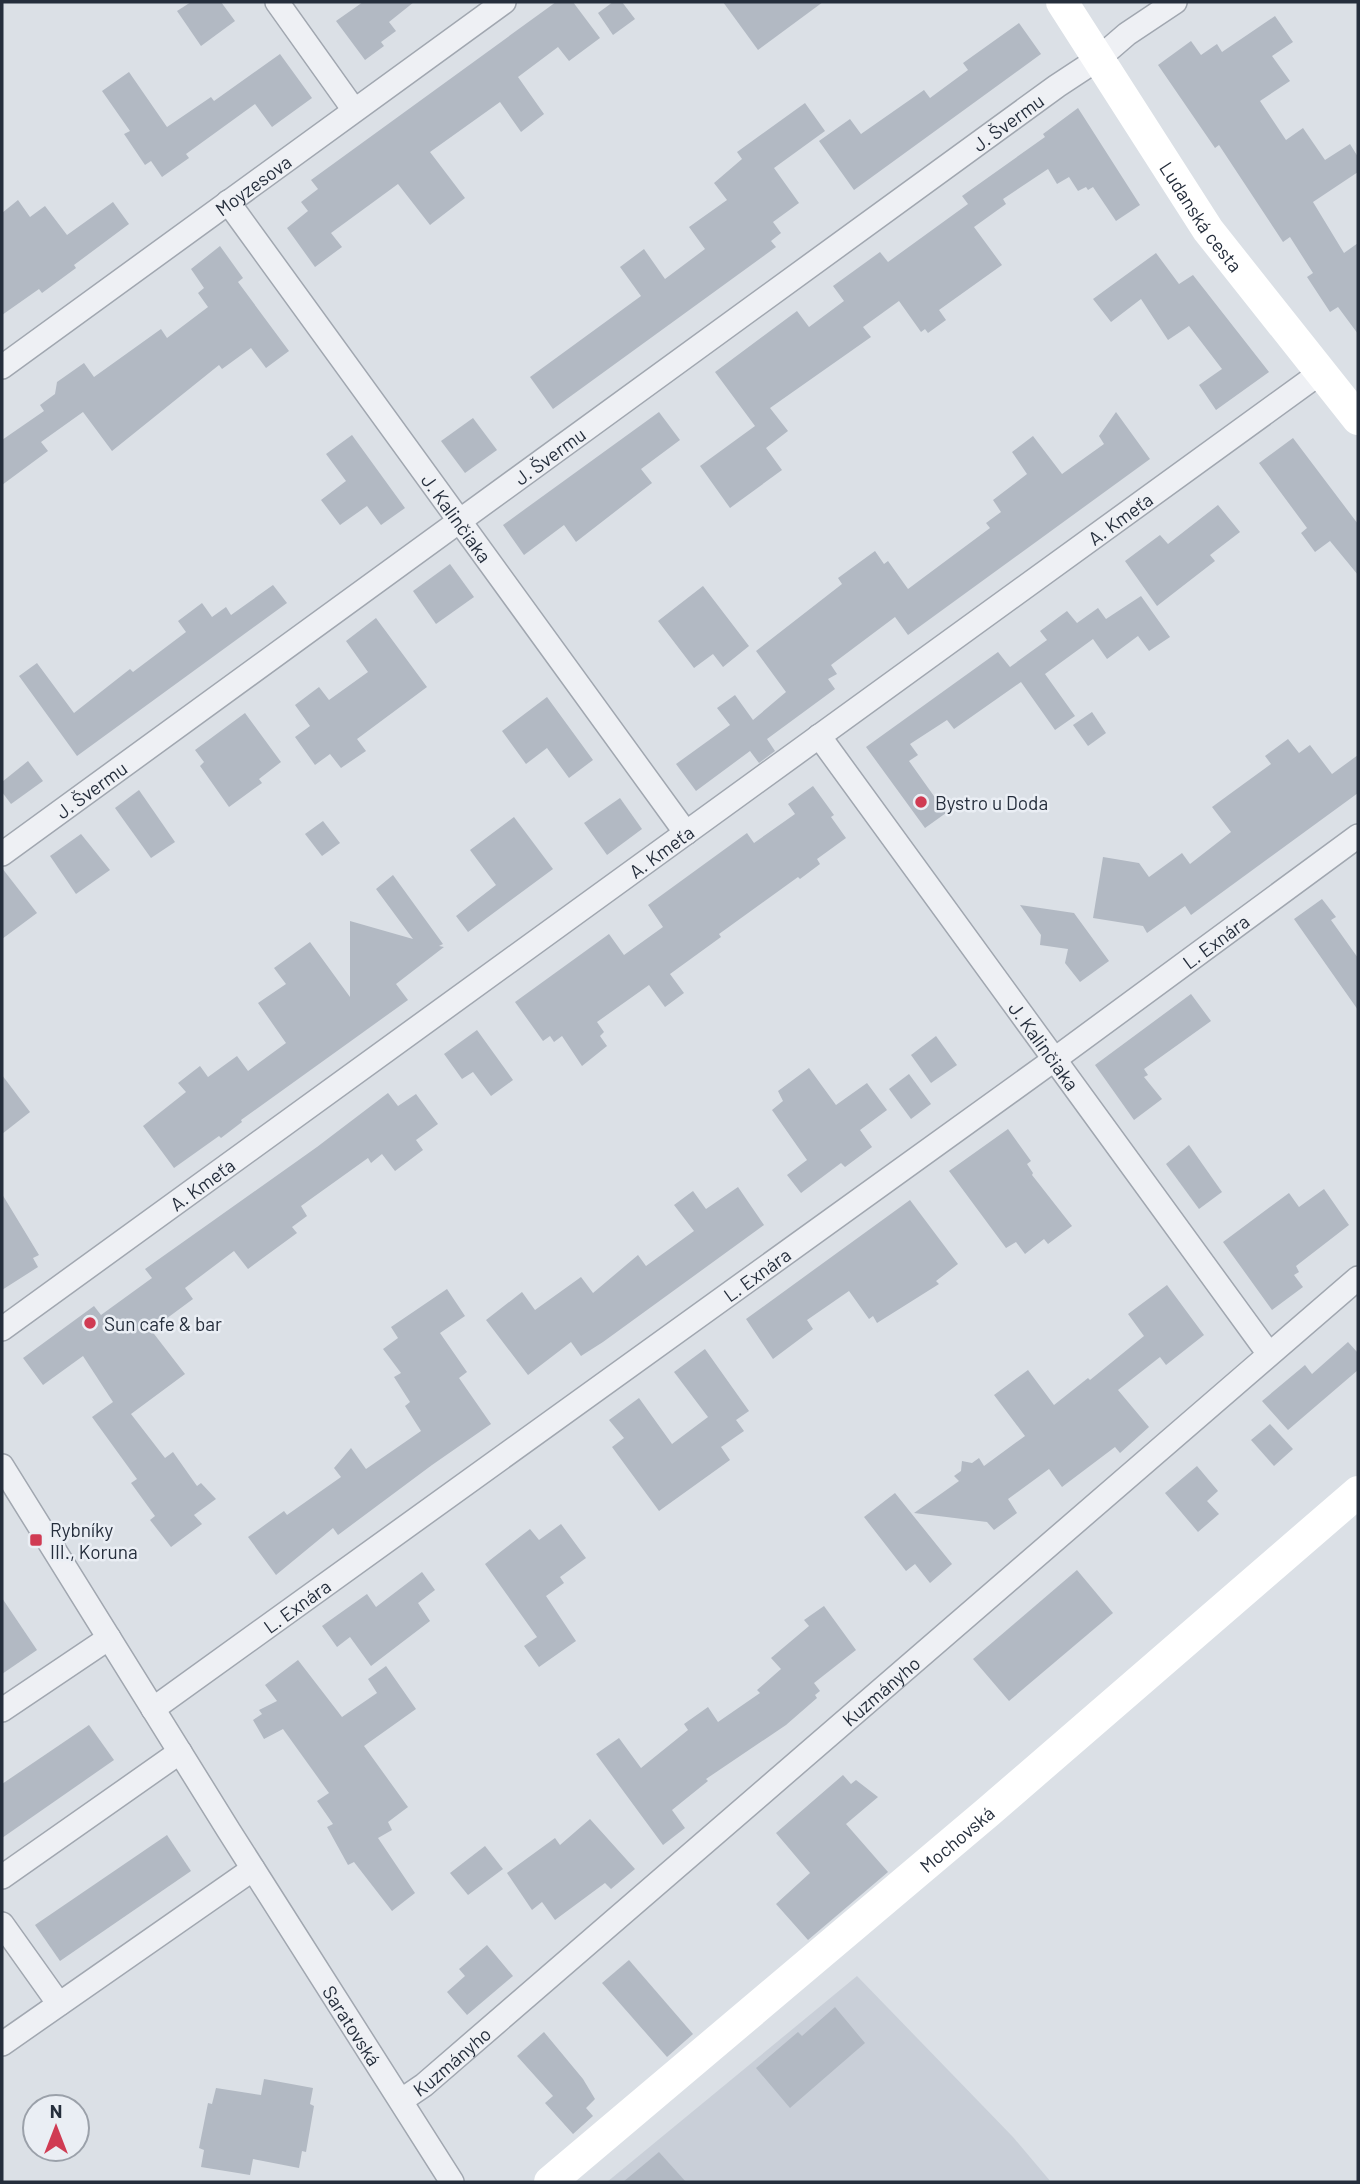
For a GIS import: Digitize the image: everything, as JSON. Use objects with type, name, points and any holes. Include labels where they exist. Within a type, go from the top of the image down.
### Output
[{"type":"street","points":[[277,2],[354,110]]},
{"type":"street","name":"Moyzesova","points":[[2,367],[504,2]]},
{"type":"street","name":"Ludanská cesta","points":[[1062,2],[1208,230],[1358,419]]},
{"type":"street","name":"J. Švermu","points":[[2,854],[1056,86],[1098,59],[1127,34],[1175,2]]},
{"type":"street","name":"J. Kalinčiaka","points":[[228,202],[686,832]]},
{"type":"street","name":"A. Kmeťa","points":[[2,1329],[1320,373]]},
{"type":"street","name":"J. Kalinčiaka","points":[[819,736],[1269,1354]]},
{"type":"street","name":"L. Exnára","points":[[153,1709],[1055,1059],[1358,836]]},
{"type":"street","name":"Kuzmányho","points":[[402,2100],[424,2085],[1358,1278]]},
{"type":"street","name":"Saratovská","points":[[2,1466],[8,1491],[109,1638],[452,2182]]},
{"type":"street","name":"Mochovská","points":[[550,2182],[988,1812],[1358,1492]]},
{"type":"street","points":[[2,1710],[109,1638]]},
{"type":"street","points":[[2,1877],[180,1752]]},
{"type":"street","points":[[2,2044],[253,1869]]},
{"type":"street","points":[[2,1924],[59,2004]]},
{"type":"shaded area","points":[[857,1976],[1013,2137],[1051,2182],[607,2182]]},
{"type":"building","points":[[191,2],[221,2],[235,21],[201,46],[177,11]]},
{"type":"building","points":[[363,2],[414,2],[389,22],[396,31],[381,42],[384,46],[365,60],[336,21]]},
{"type":"building","points":[[556,2],[573,2],[600,38],[569,61],[558,47],[518,77],[544,114],[521,132],[500,102],[430,152],[465,198],[430,225],[398,184],[331,233],[342,247],[315,267],[287,228],[308,211],[301,202],[318,189],[311,180]]},
{"type":"building","points":[[613,2],[622,2],[635,19],[613,35],[598,13]]},
{"type":"building","points":[[723,2],[823,2],[758,50]]},
{"type":"building","points":[[1275,16],[1293,42],[1272,56],[1290,81],[1260,101],[1286,140],[1303,128],[1325,160],[1350,144],[1358,157],[1358,172],[1313,202],[1344,253],[1358,243],[1358,334],[1338,307],[1330,312],[1307,277],[1313,273],[1290,237],[1283,242],[1219,145],[1215,148],[1158,65],[1191,41],[1201,55],[1217,44],[1222,52]]},
{"type":"building","points":[[1019,23],[1041,54],[854,190],[819,141],[850,119],[861,134],[924,90],[930,98],[968,70],[963,63]]},
{"type":"building","points":[[280,54],[312,98],[272,127],[255,104],[186,154],[189,158],[162,177],[151,161],[145,165],[124,134],[130,131],[102,91],[129,72],[167,127],[211,97],[214,101]]},
{"type":"building","points":[[805,103],[825,131],[774,168],[799,203],[773,222],[781,233],[771,241],[776,247],[553,409],[530,377],[641,296],[620,267],[644,249],[665,279],[705,249],[689,227],[727,200],[714,183],[742,159],[737,152]]},
{"type":"building","points":[[1078,108],[1140,205],[1116,221],[1093,187],[1078,191],[1069,177],[1057,184],[1048,169],[1003,199],[1006,204],[974,227],[1002,265],[939,310],[946,320],[928,333],[925,329],[921,332],[899,301],[863,327],[871,337],[770,408],[788,431],[766,448],[782,470],[730,508],[700,466],[755,426],[715,372],[797,311],[809,327],[844,301],[833,286],[880,252],[888,262],[968,204],[962,196],[1045,137],[1043,134]]},
{"type":"building","points":[[18,200],[30,217],[45,206],[67,235],[113,202],[129,224],[42,293],[39,289],[2,315],[2,213]]},
{"type":"building","points":[[220,246],[243,278],[238,282],[289,351],[266,368],[251,348],[222,369],[219,365],[112,451],[83,412],[41,442],[48,451],[2,485],[2,440],[44,411],[40,405],[55,394],[57,382],[84,363],[94,377],[161,329],[167,338],[208,307],[198,293],[204,288],[191,269]]},
{"type":"building","points":[[1156,253],[1179,284],[1193,275],[1269,372],[1216,410],[1199,385],[1222,369],[1189,326],[1168,340],[1141,299],[1111,322],[1093,299]]},
{"type":"building","points":[[659,412],[680,440],[641,469],[652,483],[576,542],[564,525],[524,555],[503,525]]},
{"type":"building","points":[[1116,412],[1150,459],[908,635],[895,617],[831,665],[837,674],[828,679],[835,689],[767,739],[775,751],[759,763],[750,751],[696,791],[676,764],[730,725],[717,708],[735,695],[753,720],[786,692],[756,651],[842,584],[838,578],[875,551],[884,564],[888,561],[908,589],[990,528],[986,523],[1001,512],[993,500],[1027,474],[1012,452],[1033,436],[1062,474],[1104,444],[1099,436]]},
{"type":"building","points":[[473,418],[497,450],[465,473],[441,441]]},
{"type":"building","points":[[352,435],[405,508],[381,525],[367,506],[340,525],[321,500],[346,481],[326,454]]},
{"type":"building","points":[[1293,438],[1358,524],[1358,575],[1330,541],[1315,552],[1301,533],[1307,528],[1259,463]]},
{"type":"building","points":[[1218,505],[1240,532],[1210,555],[1215,561],[1157,606],[1125,561],[1160,535],[1168,544]]},
{"type":"building","points":[[450,564],[474,597],[436,624],[413,591]]},
{"type":"building","points":[[273,585],[287,603],[77,756],[19,676],[37,663],[74,713],[130,669],[133,672],[186,632],[178,621],[202,603],[212,617],[226,607],[231,615]]},
{"type":"building","points":[[703,586],[749,646],[723,667],[713,654],[694,668],[658,621]]},
{"type":"building","points":[[1141,596],[1170,637],[1149,651],[1138,636],[1107,659],[1093,639],[1045,674],[1075,716],[1055,730],[1021,682],[954,729],[947,720],[910,744],[918,755],[909,761],[946,813],[925,828],[866,747],[998,652],[1010,667],[1047,640],[1040,631],[1067,611],[1077,623],[1098,608],[1106,619]]},
{"type":"building","points":[[376,618],[427,687],[357,739],[366,751],[341,768],[330,754],[315,765],[295,737],[310,726],[295,705],[319,687],[329,700],[368,672],[346,641]]},
{"type":"building","points":[[547,697],[593,760],[569,778],[547,748],[526,764],[502,731]]},
{"type":"building","points":[[1092,712],[1106,733],[1088,746],[1073,725]]},
{"type":"building","points":[[245,713],[281,762],[259,779],[262,783],[229,807],[200,766],[204,762],[195,750]]},
{"type":"building","points":[[1288,739],[1299,753],[1310,745],[1332,774],[1358,755],[1358,793],[1191,915],[1185,906],[1147,933],[1143,926],[1093,918],[1103,857],[1139,863],[1149,877],[1182,853],[1190,864],[1231,832],[1212,807],[1271,764],[1265,756]]},
{"type":"building","points":[[28,761],[43,781],[11,804],[2,792],[2,782]]},
{"type":"building","points":[[813,786],[834,815],[831,817],[846,838],[817,859],[820,864],[719,934],[721,937],[670,974],[684,993],[665,1007],[649,985],[597,1022],[604,1032],[600,1036],[607,1046],[582,1066],[562,1036],[554,1042],[550,1036],[543,1041],[515,1002],[609,934],[624,955],[663,927],[648,905],[747,833],[754,843],[795,814],[788,804]]},
{"type":"building","points":[[139,790],[175,842],[151,858],[115,808]]},
{"type":"building","points":[[620,798],[642,829],[607,855],[584,823]]},
{"type":"building","points":[[514,817],[553,869],[468,932],[456,916],[496,885],[470,850]]},
{"type":"building","points":[[323,821],[340,843],[322,856],[305,834]]},
{"type":"building","points":[[81,834],[110,870],[76,894],[50,856]]},
{"type":"building","points":[[2,868],[37,913],[2,939]]},
{"type":"building","points":[[393,875],[443,944],[439,946],[444,947],[396,984],[408,1000],[241,1120],[242,1122],[221,1138],[219,1136],[174,1168],[143,1126],[186,1092],[178,1083],[200,1066],[208,1077],[237,1056],[248,1071],[286,1043],[258,1003],[286,984],[274,968],[310,942],[350,997],[350,921],[413,939],[376,889]]},
{"type":"building","points":[[1322,899],[1336,917],[1331,920],[1358,958],[1358,1010],[1294,919]]},
{"type":"building","points":[[1020,905],[1074,913],[1109,961],[1080,982],[1065,963],[1068,949],[1040,945],[1041,935]]},
{"type":"building","points":[[1191,994],[1211,1021],[1144,1069],[1148,1075],[1144,1077],[1162,1099],[1134,1120],[1095,1065]]},
{"type":"building","points":[[477,1030],[513,1080],[491,1096],[473,1072],[462,1079],[444,1054]]},
{"type":"building","points":[[936,1036],[957,1065],[931,1083],[911,1055]]},
{"type":"building","points":[[809,1068],[836,1105],[867,1083],[887,1110],[860,1130],[872,1147],[845,1167],[841,1163],[801,1193],[787,1175],[807,1160],[772,1110],[783,1101],[778,1091]]},
{"type":"building","points":[[909,1074],[931,1104],[911,1119],[889,1089]]},
{"type":"building","points":[[2,1075],[30,1112],[2,1134]]},
{"type":"building","points":[[388,1093],[398,1106],[416,1094],[438,1124],[416,1140],[423,1150],[395,1171],[382,1154],[371,1163],[368,1158],[301,1206],[307,1216],[292,1227],[297,1233],[248,1269],[234,1251],[185,1288],[193,1299],[151,1330],[185,1374],[131,1414],[165,1458],[173,1452],[197,1486],[201,1483],[216,1499],[194,1515],[202,1524],[171,1547],[150,1520],[155,1516],[131,1483],[137,1479],[92,1417],[113,1402],[83,1356],[43,1385],[23,1358],[94,1306],[101,1315],[152,1278],[145,1269]]},
{"type":"building","points":[[1008,1129],[1031,1161],[1027,1164],[1032,1175],[1072,1226],[1048,1244],[1044,1239],[1025,1254],[1016,1242],[1006,1248],[949,1171]]},
{"type":"building","points":[[1189,1145],[1222,1192],[1199,1209],[1166,1164]]},
{"type":"building","points":[[738,1187],[764,1225],[581,1356],[571,1342],[528,1375],[486,1320],[522,1292],[535,1310],[581,1277],[593,1293],[638,1255],[646,1266],[694,1231],[674,1205],[693,1191],[706,1209]]},
{"type":"building","points":[[1324,1189],[1349,1225],[1296,1266],[1299,1272],[1294,1275],[1303,1287],[1272,1310],[1223,1242],[1289,1193],[1299,1207]]},
{"type":"building","points":[[2,1194],[39,1255],[33,1258],[38,1267],[2,1290]]},
{"type":"building","points":[[910,1200],[958,1264],[936,1281],[939,1284],[877,1323],[873,1316],[869,1319],[849,1291],[807,1320],[813,1329],[773,1359],[746,1319]]},
{"type":"building","points":[[1167,1285],[1204,1335],[1166,1365],[1160,1357],[1118,1390],[1149,1427],[1120,1453],[1115,1447],[1062,1487],[1049,1469],[1008,1499],[1017,1513],[994,1530],[987,1522],[914,1513],[959,1481],[954,1476],[961,1471],[962,1461],[972,1463],[979,1458],[984,1466],[1025,1436],[994,1395],[1028,1370],[1054,1405],[1144,1336],[1128,1314]]},
{"type":"building","points":[[447,1289],[465,1316],[440,1333],[467,1372],[459,1378],[491,1424],[338,1535],[333,1528],[276,1575],[248,1537],[284,1511],[287,1515],[341,1477],[334,1468],[351,1448],[366,1469],[421,1431],[405,1406],[410,1402],[394,1377],[401,1373],[383,1349],[398,1338],[391,1327]]},
{"type":"building","points":[[1348,1342],[1358,1353],[1358,1370],[1288,1430],[1262,1401],[1305,1365],[1312,1374]]},
{"type":"building","points":[[705,1349],[749,1411],[736,1420],[744,1431],[721,1447],[730,1460],[659,1511],[612,1447],[624,1438],[609,1420],[639,1398],[672,1444],[708,1417],[674,1372]]},
{"type":"building","points":[[1270,1424],[1293,1449],[1274,1466],[1251,1440]]},
{"type":"building","points":[[1197,1466],[1218,1491],[1207,1501],[1219,1514],[1198,1532],[1165,1493]]},
{"type":"building","points":[[895,1493],[952,1564],[930,1583],[915,1564],[906,1571],[864,1517]]},
{"type":"building","points":[[561,1524],[586,1558],[560,1577],[564,1583],[546,1596],[576,1641],[539,1667],[524,1646],[537,1637],[485,1564],[530,1529],[539,1540]]},
{"type":"building","points":[[1077,1570],[1113,1613],[1009,1701],[973,1659]]},
{"type":"building","points":[[422,1572],[435,1590],[418,1603],[430,1621],[371,1666],[350,1637],[337,1647],[322,1626],[367,1594],[376,1607]]},
{"type":"building","points":[[2,1598],[37,1650],[2,1674]]},
{"type":"building","points":[[824,1606],[856,1650],[814,1683],[820,1691],[815,1695],[817,1698],[786,1725],[706,1779],[708,1781],[672,1810],[685,1828],[663,1845],[596,1754],[619,1738],[641,1768],[688,1730],[684,1724],[708,1707],[718,1722],[760,1693],[757,1690],[781,1669],[771,1658],[809,1626],[804,1620]]},
{"type":"building","points":[[298,1660],[342,1717],[377,1693],[368,1679],[386,1666],[416,1709],[364,1746],[408,1807],[388,1822],[392,1830],[378,1838],[415,1893],[392,1911],[354,1862],[348,1865],[327,1827],[333,1824],[317,1801],[329,1793],[283,1729],[264,1739],[253,1720],[262,1714],[259,1710],[277,1701],[265,1685]]},
{"type":"building","points":[[89,1725],[114,1760],[2,1838],[2,1784]]},
{"type":"building","points":[[843,1775],[851,1784],[856,1780],[878,1797],[846,1824],[888,1872],[808,1940],[776,1904],[810,1873],[776,1833]]},
{"type":"building","points":[[590,1819],[635,1869],[611,1889],[605,1883],[555,1920],[542,1902],[532,1910],[507,1873],[555,1838],[560,1845]]},
{"type":"building","points":[[167,1835],[191,1871],[60,1961],[35,1925]]},
{"type":"building","points":[[485,1846],[503,1869],[468,1895],[450,1873]]},
{"type":"building","points":[[487,1945],[513,1976],[467,2015],[447,1992],[465,1976],[459,1969]]},
{"type":"building","points":[[629,1960],[693,2034],[667,2057],[602,1983]]},
{"type":"building","points":[[835,2007],[865,2043],[790,2108],[756,2068],[798,2032],[802,2036]]},
{"type":"building","points":[[544,2032],[583,2079],[595,2099],[586,2108],[593,2116],[573,2134],[545,2103],[553,2096],[517,2056]]},
{"type":"building","points":[[264,2079],[313,2088],[310,2104],[314,2106],[306,2152],[302,2151],[299,2168],[253,2159],[250,2175],[201,2167],[204,2150],[199,2148],[208,2103],[212,2104],[216,2088],[261,2095]]},
{"type":"building","points":[[659,2152],[686,2182],[623,2182]]},
{"type":"place","name":"Bystro u Doda","points":[[921,802]]},
{"type":"place","name":"Sun cafe & bar","points":[[90,1323]]},
{"type":"place","name":"Rybníky III., Koruna","points":[[36,1540]]}]
